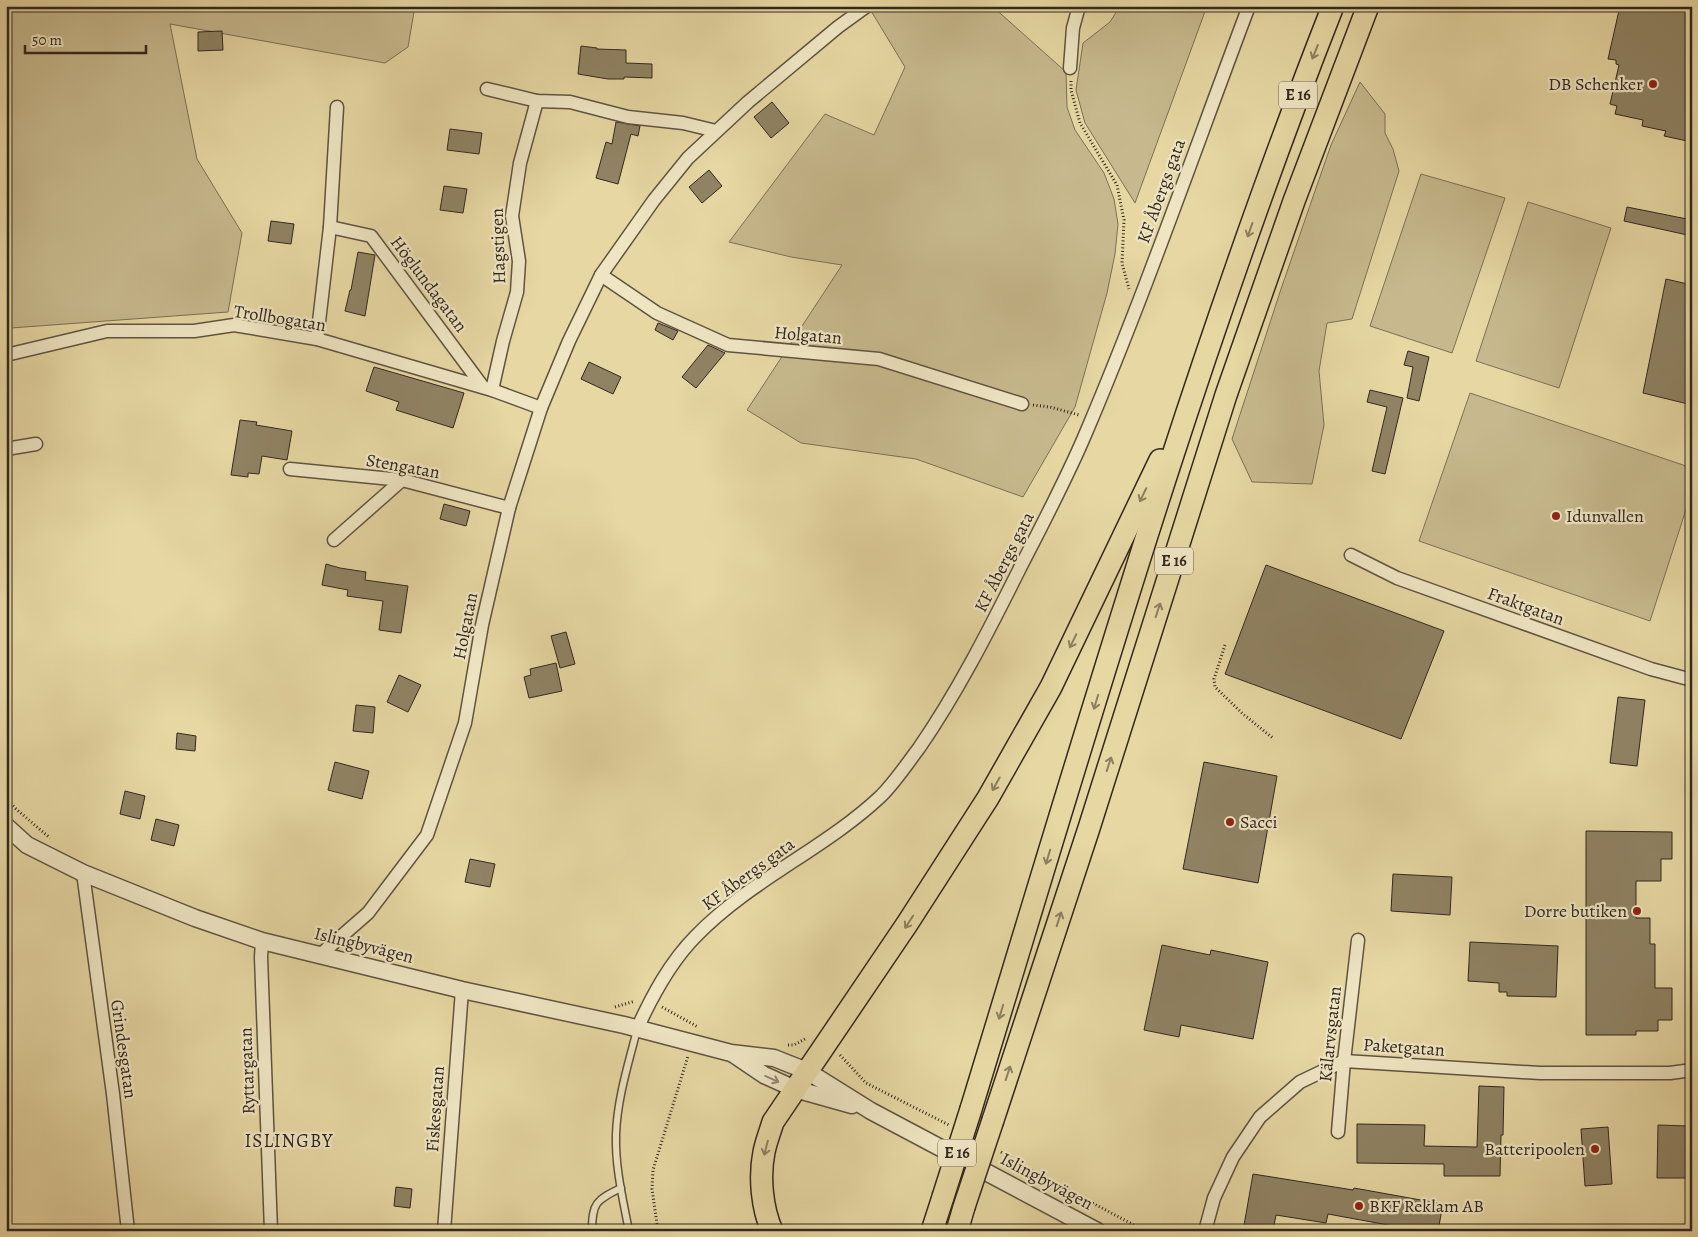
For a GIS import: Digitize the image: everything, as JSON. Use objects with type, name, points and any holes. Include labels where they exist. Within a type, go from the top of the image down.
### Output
[{"type":"highway","name":"E 16","points":[[932,1231],[1131,588],[1195,388],[1276,157],[1333,6]]},
{"type":"highway","name":"E 16","points":[[957,1231],[1089,828],[1226,395],[1294,201],[1368,6]]},
{"type":"highway","points":[[772,1231],[766,1211],[762,1175],[764,1153],[773,1122],[794,1088],[907,924],[1003,773],[1051,687],[1195,388]]},
{"type":"street","points":[[1070,68],[1073,28],[1079,6]]},
{"type":"street","name":"KF Åbergs gata","points":[[638,1029],[650,1000],[694,937],[723,911],[821,843],[859,815],[883,794],[939,717],[985,637],[1052,506],[1084,437],[1143,292],[1249,6]]},
{"type":"street","name":"Holgatan","points":[[320,955],[368,913],[427,835],[465,723],[482,625],[509,508],[541,408],[569,341],[601,275],[654,200],[688,158],[748,102],[838,27],[866,7]]},
{"type":"street","points":[[487,88],[537,101],[570,102],[628,117],[683,123],[716,131]]},
{"type":"street","name":"Hagstigen","points":[[488,388],[517,292],[519,261],[512,216],[520,163],[537,101]]},
{"type":"street","points":[[317,339],[330,227],[337,107]]},
{"type":"street","name":"Höglundagatan","points":[[330,227],[371,236],[488,388]]},
{"type":"street","name":"Holgatan","points":[[601,275],[657,313],[728,345],[879,359],[1022,404]]},
{"type":"street","name":"Trollbogatan","points":[[6,355],[106,331],[194,331],[234,325],[317,339],[488,388],[541,408]]},
{"type":"street","points":[[6,449],[36,444]]},
{"type":"street","name":"Stengatan","points":[[290,469],[402,480],[509,508]]},
{"type":"street","points":[[334,540],[402,480]]},
{"type":"street","name":"Fraktgatan","points":[[1351,555],[1397,578],[1642,666],[1692,680]]},
{"type":"street","name":"Islingbyvägen","points":[[6,826],[27,845],[83,873],[195,918],[262,941],[462,990],[638,1029],[731,1053],[774,1058],[807,1071],[871,1111],[1097,1231]]},
{"type":"street","name":"Grindesgatan","points":[[83,873],[113,1094],[128,1231]]},
{"type":"street","name":"Kälarvsgatan","points":[[1338,1132],[1358,940]]},
{"type":"street","name":"Ryttargatan","points":[[262,941],[260,958],[271,1231]]},
{"type":"street","name":"Fiskesgatan","points":[[444,1231],[462,990]]},
{"type":"street","name":"Islingbyvägen","points":[[731,1053],[764,1075],[794,1088],[871,1111]]},
{"type":"street","name":"Paketgatan","points":[[1205,1231],[1214,1198],[1233,1157],[1260,1117],[1300,1082],[1344,1060],[1540,1072],[1670,1073],[1692,1070]]},
{"type":"lane","points":[[629,1231],[621,1188],[616,1136],[619,1106],[638,1029]]},
{"type":"lane","points":[[592,1231],[594,1208],[598,1202],[621,1188]]},
{"type":"path","points":[[1070,68],[1071,90],[1080,122],[1117,185],[1124,220],[1122,263],[1131,298]]},
{"type":"path","points":[[1022,404],[1050,407],[1082,416],[1078,423]]},
{"type":"path","points":[[1225,645],[1214,679],[1215,687],[1243,714],[1274,739]]},
{"type":"path","points":[[658,1231],[652,1189],[653,1170],[699,1027]]},
{"type":"path","points":[[783,1046],[794,1045],[805,1039],[824,1045],[842,1057],[866,1082],[957,1129]]},
{"type":"path","points":[[1001,1151],[1024,1167],[1145,1231]]},
{"type":"shaded area","points":[[6,6],[415,6],[408,47],[385,63],[170,24],[197,159],[242,233],[228,312],[11,328],[6,231]]},
{"type":"shaded area","points":[[868,6],[992,6],[1066,72],[1067,107],[1075,130],[1104,173],[1114,199],[1118,224],[1115,254],[1107,293],[1075,407],[1023,497],[916,459],[801,443],[747,410],[842,265],[791,257],[729,242],[825,114],[874,135],[905,67]]},
{"type":"shaded area","points":[[1120,6],[1207,6],[1135,203],[1085,123],[1076,90],[1083,43],[1110,22]]},
{"type":"shaded area","points":[[1360,82],[1385,114],[1385,133],[1393,149],[1399,171],[1352,319],[1327,323],[1319,371],[1324,425],[1312,484],[1252,482],[1232,439],[1331,145]]},
{"type":"shaded area","points":[[1421,174],[1505,198],[1452,353],[1370,326]]},
{"type":"shaded area","points":[[1528,202],[1611,228],[1559,388],[1476,361]]},
{"type":"shaded area","name":"Idunvallen","points":[[1470,393],[1692,468],[1692,491],[1650,621],[1419,541]]},
{"type":"building","name":"DB Schenker","points":[[1620,6],[1692,6],[1692,142],[1664,136],[1666,131],[1642,126],[1643,120],[1615,114],[1617,106],[1610,104],[1619,65],[1616,64],[1616,60],[1608,59]]},
{"type":"building","points":[[222,31],[223,50],[198,51],[198,32]]},
{"type":"building","points":[[581,46],[597,49],[626,50],[626,63],[652,64],[652,78],[624,77],[624,79],[608,79],[578,74]]},
{"type":"building","points":[[772,102],[789,123],[771,138],[754,117]]},
{"type":"building","points":[[616,122],[640,126],[638,136],[631,134],[618,184],[596,178],[606,142],[612,144]]},
{"type":"building","points":[[450,129],[482,133],[479,154],[447,150]]},
{"type":"building","points":[[709,170],[722,186],[702,203],[689,187]]},
{"type":"building","points":[[444,186],[467,189],[463,213],[440,210]]},
{"type":"building","points":[[1627,207],[1692,220],[1692,236],[1624,221]]},
{"type":"building","points":[[271,221],[294,224],[291,244],[268,241]]},
{"type":"building","points":[[358,252],[375,255],[365,316],[345,311]]},
{"type":"building","points":[[1666,279],[1692,285],[1692,405],[1643,393]]},
{"type":"building","points":[[658,323],[678,331],[673,340],[655,330]]},
{"type":"building","points":[[708,345],[725,353],[696,388],[682,377]]},
{"type":"building","points":[[1408,351],[1429,357],[1419,401],[1407,398],[1413,367],[1404,365]]},
{"type":"building","points":[[589,362],[621,377],[613,394],[581,379]]},
{"type":"building","points":[[374,367],[464,393],[453,428],[396,410],[399,402],[366,391]]},
{"type":"building","points":[[1370,390],[1403,398],[1385,474],[1372,471],[1387,407],[1367,402]]},
{"type":"building","points":[[240,420],[257,422],[256,425],[292,431],[287,460],[262,456],[259,474],[248,473],[248,477],[231,475]]},
{"type":"building","points":[[444,504],[470,511],[466,526],[440,519]]},
{"type":"building","points":[[326,564],[366,572],[365,580],[408,586],[401,633],[379,630],[383,601],[347,596],[348,590],[322,585]]},
{"type":"building","points":[[1266,565],[1444,631],[1401,739],[1225,674]]},
{"type":"building","points":[[566,632],[575,664],[560,668],[551,636]]},
{"type":"building","points":[[556,663],[562,691],[529,698],[524,677],[531,675],[530,669]]},
{"type":"building","points":[[399,675],[421,685],[408,712],[387,702]]},
{"type":"building","points":[[1618,697],[1645,700],[1637,766],[1610,763]]},
{"type":"building","points":[[356,705],[375,707],[373,733],[353,731]]},
{"type":"building","points":[[177,733],[196,736],[195,751],[176,749]]},
{"type":"building","points":[[335,762],[369,771],[362,799],[328,790]]},
{"type":"building","name":"Sacci","points":[[1204,762],[1277,776],[1258,883],[1183,869]]},
{"type":"building","points":[[125,791],[145,796],[140,819],[120,814]]},
{"type":"building","points":[[156,819],[179,825],[174,846],[151,840]]},
{"type":"building","points":[[1586,831],[1672,832],[1672,859],[1661,859],[1661,881],[1636,881],[1636,918],[1650,918],[1650,944],[1655,944],[1655,988],[1672,988],[1672,1020],[1658,1020],[1658,1031],[1636,1031],[1636,1035],[1586,1035]]},
{"type":"building","points":[[470,859],[495,864],[490,887],[465,882]]},
{"type":"building","points":[[1393,874],[1452,877],[1450,915],[1391,911]]},
{"type":"building","points":[[1470,942],[1558,946],[1556,997],[1507,996],[1507,992],[1499,992],[1499,983],[1468,981]]},
{"type":"building","points":[[1162,945],[1210,955],[1211,950],[1268,962],[1253,1039],[1181,1025],[1179,1037],[1144,1030]]},
{"type":"building","points":[[1479,1086],[1504,1087],[1500,1176],[1444,1176],[1444,1164],[1357,1163],[1357,1124],[1425,1125],[1424,1146],[1477,1147]]},
{"type":"building","points":[[1658,1125],[1689,1126],[1688,1178],[1657,1178]]},
{"type":"building","points":[[1608,1127],[1612,1184],[1585,1186],[1581,1129]]},
{"type":"building","points":[[1253,1174],[1353,1190],[1354,1188],[1443,1204],[1438,1231],[1421,1231],[1328,1214],[1326,1223],[1276,1215],[1273,1231],[1243,1231]]},
{"type":"building","points":[[396,1187],[412,1189],[410,1208],[394,1206]]},
{"type":"place","name":"DB Schenker","points":[[1653,84]]},
{"type":"place","name":"Idunvallen","points":[[1556,516]]},
{"type":"place","name":"Sacci","points":[[1230,822]]},
{"type":"place","name":"Dorre butiken","points":[[1637,911]]},
{"type":"place","name":"Batteripoolen","points":[[1595,1149]]},
{"type":"place","name":"BKF Reklam AB","points":[[1359,1206]]},
{"type":"district","name":"ISLINGBY","points":[[289,1141]]}]
